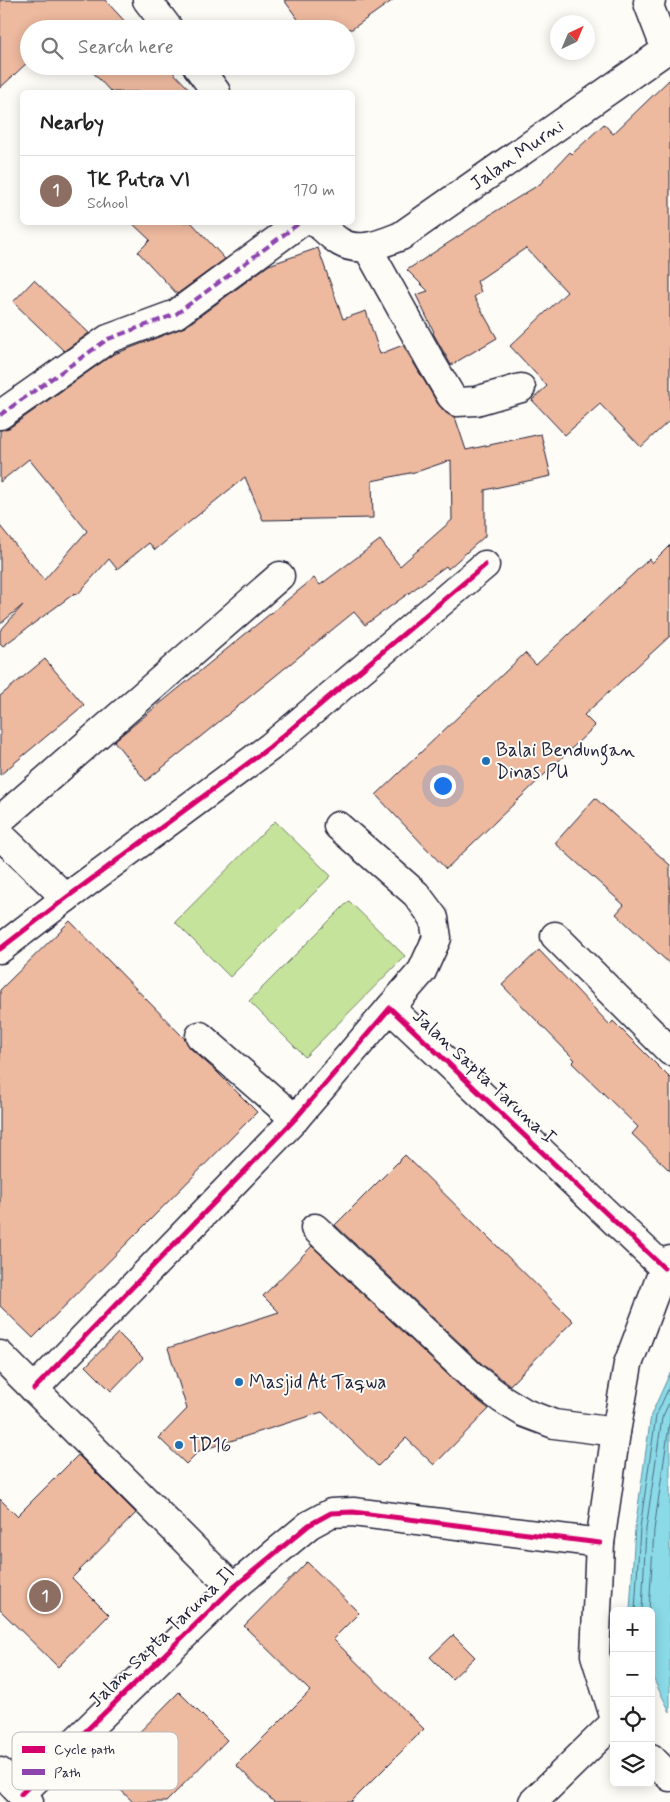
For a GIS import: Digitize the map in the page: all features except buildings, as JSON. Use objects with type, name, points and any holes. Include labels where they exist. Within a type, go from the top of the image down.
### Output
[{"type":"street","points":[[148,0],[162,20]]},
{"type":"street","name":"Jalan Murni","points":[[320,225],[342,243],[366,247],[376,246],[401,236],[666,50],[648,3],[651,0]]},
{"type":"street","points":[[204,75],[215,90]]},
{"type":"street","points":[[0,415],[108,339],[176,314],[296,225]]},
{"type":"street","points":[[366,247],[431,362],[451,396],[457,402],[476,402],[521,388]]},
{"type":"street","points":[[0,949],[270,747],[485,565]]},
{"type":"street","points":[[0,820],[280,576]]},
{"type":"street","points":[[338,826],[416,894],[434,918],[437,938],[422,971],[390,1008]]},
{"type":"street","points":[[0,835],[66,898]]},
{"type":"street","points":[[556,936],[670,1051]]},
{"type":"street","name":"Jalan Sapta Taruna I","points":[[34,1389],[295,1119],[390,1008],[667,1264]]},
{"type":"street","points":[[200,1036],[295,1119]]},
{"type":"street","points":[[316,1228],[473,1377],[502,1399],[525,1413],[554,1424],[616,1432]]},
{"type":"street","points":[[610,1704],[594,1655],[600,1544],[628,1364],[667,1264]]},
{"type":"street","points":[[0,1355],[233,1588]]},
{"type":"street","name":"Jalan Sapta Taruna II","points":[[90,1732],[233,1588],[309,1525],[331,1513],[354,1512],[600,1544]]},
{"type":"street","points":[[533,1802],[610,1727]]},
{"type":"street","points":[[655,1762],[670,1777]]},
{"type":"street","points":[[0,1772],[12,1784]]},
{"type":"green space","points":[[275,821],[331,876],[230,977],[175,922]]},
{"type":"green space","points":[[349,901],[405,956],[305,1057],[249,1001]]},
{"type":"water","points":[[670,1373],[670,1712],[655,1682],[655,1607],[630,1607],[635,1528],[651,1415]]},
{"type":"marked path","points":[[0,415],[108,339],[176,314],[297,225]]},
{"type":"cycle path","points":[[0,949],[270,747],[485,565]]},
{"type":"cycle path","points":[[34,1389],[295,1119],[390,1008],[664,1268]]},
{"type":"cycle path","points":[[85,1732],[233,1588],[309,1525],[331,1513],[353,1512],[600,1543]]},
{"type":"cycle path","points":[[21,1794],[25,1790]]},
{"type":"place","name":"Balai Bendungan Dinas PU","points":[[486,761]]},
{"type":"place","name":"Masjid At Taqwa","points":[[239,1382]]},
{"type":"place","name":"TD16","points":[[179,1445]]},
{"type":"place","name":"TK Putra VI","points":[[45,1596]]}]
